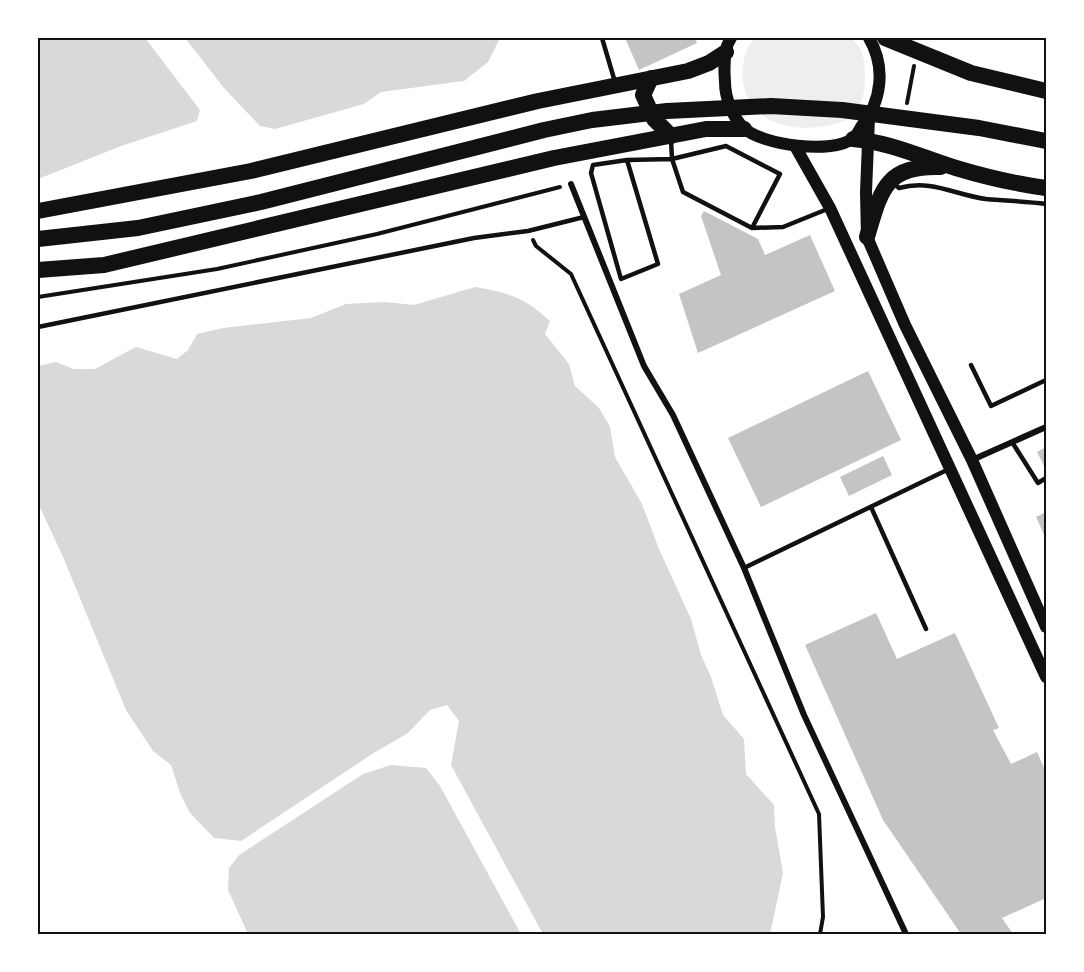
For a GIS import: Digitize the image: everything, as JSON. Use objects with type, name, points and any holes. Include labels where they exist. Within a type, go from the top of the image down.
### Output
[{"type":"highway","points":[[885,38],[971,73],[1047,91]]},
{"type":"highway","points":[[38,211],[251,171],[538,100],[688,71],[709,63],[729,42]]},
{"type":"highway","points":[[651,78],[643,95],[654,119],[671,136]]},
{"type":"highway","points":[[38,239],[138,228],[261,202],[544,130],[591,120],[667,111],[771,106],[883,115],[979,128],[1047,141]]},
{"type":"highway","points":[[38,270],[104,265],[554,158],[721,128],[744,129]]},
{"type":"highway","points":[[860,140],[900,148],[954,167],[1016,184],[1047,188]]},
{"type":"highway","points":[[867,237],[878,201],[889,182],[902,171],[927,166],[954,167]]},
{"type":"main road","points":[[869,38],[880,66],[880,86],[875,105],[860,140],[866,192],[867,237],[905,325],[972,460],[1047,627]]},
{"type":"main road","points":[[729,42],[724,68],[725,90],[732,111],[744,129],[763,138],[795,146],[821,147],[860,140]]},
{"type":"main road","points":[[795,146],[830,208],[1047,677]]},
{"type":"street","points":[[570,184],[644,366],[673,415],[744,568],[804,714],[906,934]]},
{"type":"street","points":[[972,460],[1047,427]]},
{"type":"lane","points":[[602,38],[616,85]]},
{"type":"lane","points":[[671,136],[672,159],[683,192],[752,228],[783,227],[830,208]]},
{"type":"lane","points":[[593,165],[627,160],[672,159],[726,146],[780,174],[752,228]]},
{"type":"lane","points":[[606,148],[593,165],[591,173],[621,279],[658,264],[627,160]]},
{"type":"lane","points":[[889,182],[899,188],[909,185],[939,186],[985,199],[1021,200],[1047,204]]},
{"type":"lane","points":[[38,327],[474,238],[528,231],[584,217]]},
{"type":"lane","points":[[971,365],[991,406],[1047,380]]},
{"type":"lane","points":[[1012,442],[1038,483],[1047,478]]},
{"type":"lane","points":[[744,568],[949,469]]},
{"type":"lane","points":[[871,507],[926,629]]},
{"type":"path","points":[[907,105],[914,65],[920,51]]},
{"type":"path","points":[[38,297],[217,269],[377,234],[570,184]]},
{"type":"path","points":[[528,231],[536,246],[571,274],[819,814],[824,918],[820,934]]},
{"type":"shaded area","points":[[38,38],[145,38],[200,110],[197,121],[121,146],[38,179]]},
{"type":"shaded area","points":[[185,38],[500,38],[488,62],[464,81],[381,92],[364,104],[275,129],[260,126],[224,88]]},
{"type":"shaded area","points":[[755,38],[850,38],[861,51],[865,67],[863,94],[854,114],[835,124],[813,127],[797,127],[768,119],[748,99],[743,84],[745,55]]},
{"type":"shaded area","points":[[475,287],[516,297],[532,306],[550,321],[545,334],[569,364],[575,386],[599,408],[610,427],[615,457],[642,504],[659,549],[691,619],[701,655],[711,677],[723,715],[744,739],[746,774],[774,805],[775,827],[783,873],[770,934],[543,934],[451,765],[459,721],[447,705],[430,710],[408,733],[372,754],[241,841],[214,838],[190,813],[180,793],[171,765],[153,751],[126,710],[63,557],[38,503],[38,366],[56,362],[74,369],[95,369],[136,347],[177,359],[188,350],[197,334],[223,328],[311,318],[346,304],[385,302],[414,305]]},
{"type":"shaded area","points":[[391,765],[426,768],[440,786],[521,934],[248,934],[228,890],[229,868],[239,855],[363,774]]},
{"type":"building","points":[[625,38],[695,38],[697,43],[639,70]]},
{"type":"building","points":[[704,211],[758,239],[765,255],[810,235],[835,291],[698,353],[679,294],[721,275],[701,216]]},
{"type":"building","points":[[868,371],[901,440],[761,507],[728,438]]},
{"type":"building","points":[[1046,447],[1046,470],[1037,452]]},
{"type":"building","points":[[883,456],[892,475],[849,496],[840,477]]},
{"type":"building","points":[[1046,512],[1046,539],[1036,517]]},
{"type":"building","points":[[876,613],[897,659],[955,633],[999,728],[993,730],[1011,764],[1037,752],[1046,772],[1046,898],[1002,918],[1013,934],[961,934],[883,820],[805,645]]}]
